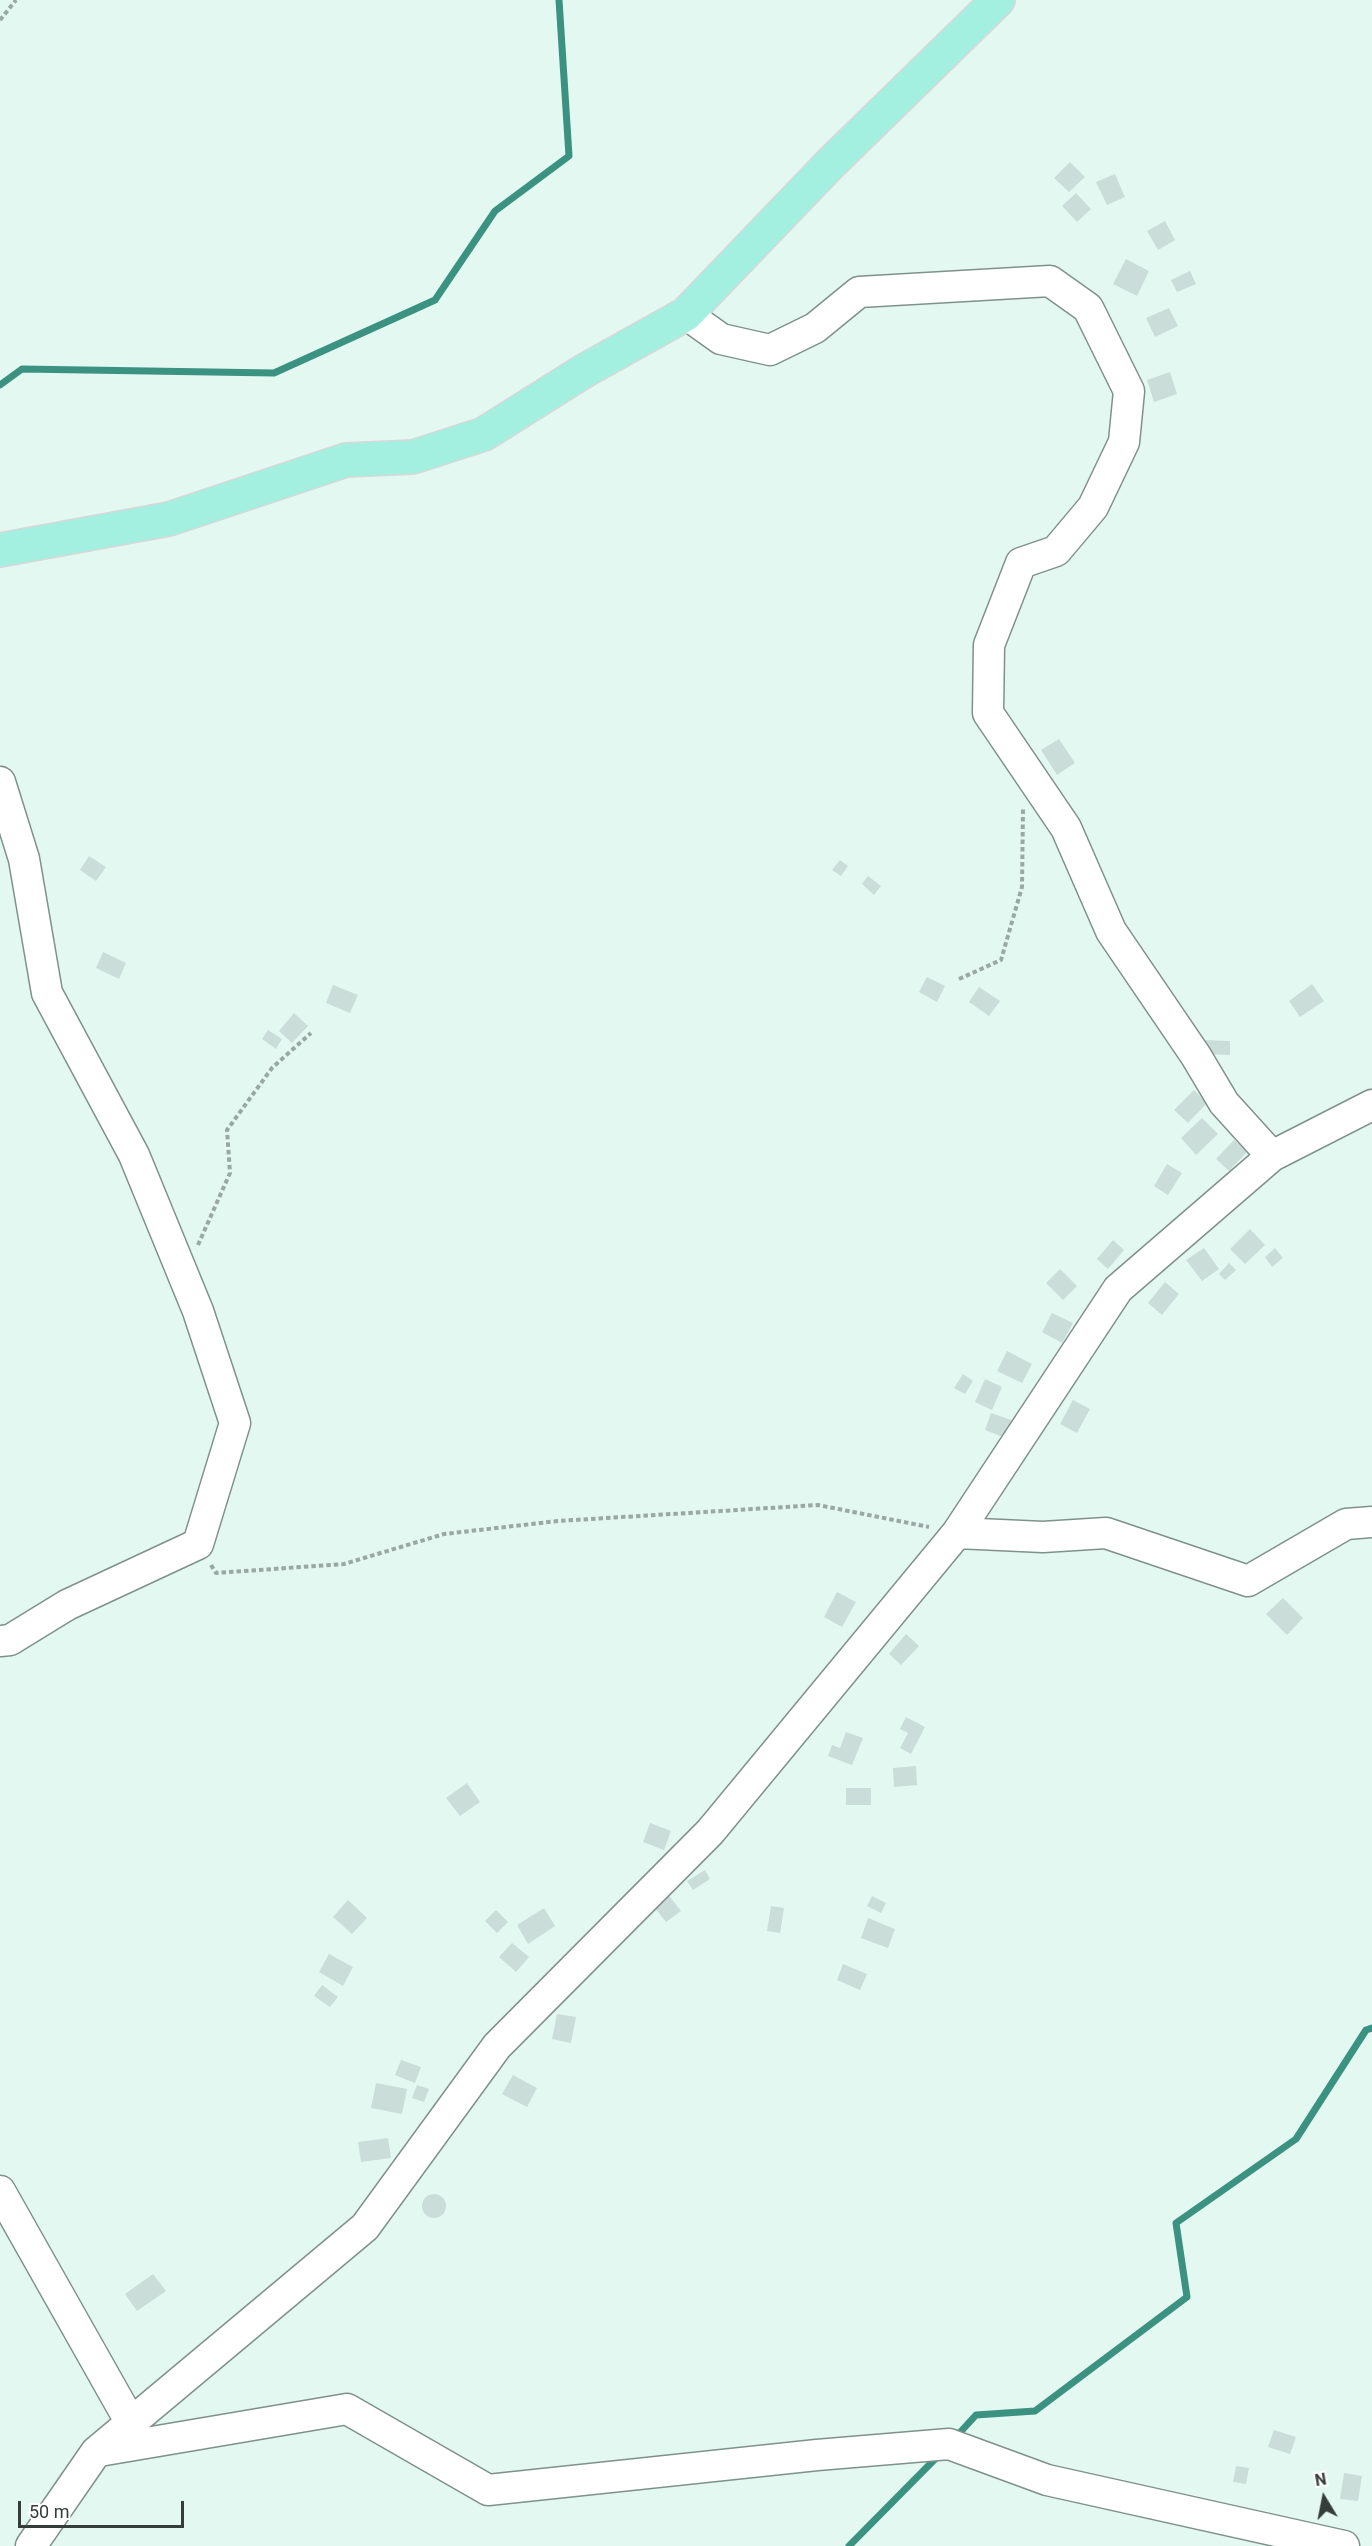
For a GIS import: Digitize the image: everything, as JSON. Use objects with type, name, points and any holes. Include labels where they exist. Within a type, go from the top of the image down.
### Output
[{"type":"main road","points":[[0,550],[169,519],[346,460],[413,457],[484,434],[584,370],[686,314],[830,164],[998,0]]},
{"type":"street","points":[[686,314],[721,339],[770,350],[815,328],[860,292],[1050,281],[1088,308],[1129,391],[1124,442],[1093,507],[1056,551],[1021,563],[988,645],[988,713],[1066,828],[1110,931],[1196,1056],[1224,1103],[1272,1156]]},
{"type":"street","points":[[0,782],[24,859],[47,993],[134,1155],[198,1311],[235,1423],[198,1544],[67,1605],[10,1640],[0,1641]]},
{"type":"street","points":[[31,2546],[96,2452],[365,2227],[497,2046],[710,1832],[957,1533],[1118,1289],[1272,1156],[1372,1105]]},
{"type":"street","points":[[957,1533],[1043,1537],[1106,1533],[1248,1581],[1346,1524],[1372,1522]]},
{"type":"street","points":[[0,2191],[131,2423]]},
{"type":"street","points":[[96,2452],[347,2409],[488,2490],[817,2455],[949,2444],[1047,2480],[1344,2546]]},
{"type":"path","points":[[0,20],[16,0]]},
{"type":"path","points":[[959,979],[1001,960],[1022,887],[1021,811],[1038,788]]},
{"type":"path","points":[[198,1255],[198,1244],[230,1173],[227,1131],[272,1068],[311,1033]]},
{"type":"path","points":[[198,1544],[216,1573],[344,1564],[444,1534],[558,1521],[818,1505],[957,1533]]},
{"type":"building","points":[[1070,162],[1085,177],[1069,192],[1054,178]]},
{"type":"building","points":[[1115,174],[1125,197],[1107,205],[1096,182]]},
{"type":"building","points":[[1076,193],[1091,209],[1077,222],[1062,206]]},
{"type":"building","points":[[1165,221],[1175,240],[1158,250],[1147,231]]},
{"type":"building","points":[[1126,259],[1149,271],[1137,296],[1113,284]]},
{"type":"building","points":[[1190,271],[1196,284],[1177,292],[1171,280]]},
{"type":"building","points":[[1169,308],[1178,326],[1155,337],[1146,318]]},
{"type":"building","points":[[1170,372],[1177,394],[1154,402],[1147,380]]},
{"type":"building","points":[[1059,739],[1075,763],[1057,775],[1041,750]]},
{"type":"building","points":[[89,856],[106,867],[96,881],[80,870]]},
{"type":"building","points":[[840,860],[848,866],[841,876],[832,870]]},
{"type":"building","points":[[868,876],[881,886],[874,895],[862,884]]},
{"type":"building","points":[[103,952],[126,963],[119,979],[96,968]]},
{"type":"building","points":[[927,977],[945,986],[937,1002],[919,992]]},
{"type":"building","points":[[1312,984],[1324,1001],[1300,1017],[1289,1001]]},
{"type":"building","points":[[333,985],[358,995],[350,1013],[326,1003]]},
{"type":"building","points":[[979,987],[1000,1001],[989,1016],[969,1002]]},
{"type":"building","points":[[294,1013],[308,1026],[292,1043],[279,1031]]},
{"type":"building","points":[[268,1030],[282,1039],[276,1049],[262,1039]]},
{"type":"building","points":[[1201,1040],[1230,1041],[1230,1055],[1201,1054]]},
{"type":"building","points":[[1194,1090],[1207,1103],[1188,1123],[1174,1110]]},
{"type":"building","points":[[1202,1118],[1218,1134],[1196,1155],[1181,1138]]},
{"type":"building","points":[[1234,1140],[1247,1152],[1229,1171],[1216,1159]]},
{"type":"building","points":[[1167,1164],[1182,1173],[1168,1195],[1154,1186]]},
{"type":"building","points":[[1250,1229],[1265,1245],[1245,1264],[1230,1249]]},
{"type":"building","points":[[1113,1240],[1124,1250],[1108,1269],[1097,1259]]},
{"type":"building","points":[[1204,1248],[1219,1269],[1202,1281],[1186,1260]]},
{"type":"building","points":[[1275,1248],[1283,1258],[1272,1267],[1265,1257]]},
{"type":"building","points":[[1229,1263],[1236,1270],[1225,1280],[1219,1274]]},
{"type":"building","points":[[1060,1269],[1077,1286],[1063,1300],[1046,1283]]},
{"type":"building","points":[[1165,1282],[1179,1294],[1162,1315],[1148,1303]]},
{"type":"building","points":[[1052,1313],[1073,1323],[1062,1343],[1042,1332]]},
{"type":"building","points":[[1007,1351],[1032,1364],[1022,1383],[997,1371]]},
{"type":"building","points":[[963,1374],[973,1381],[965,1394],[954,1388]]},
{"type":"building","points":[[985,1379],[1002,1387],[992,1410],[975,1402]]},
{"type":"building","points":[[1073,1400],[1090,1409],[1077,1433],[1060,1424]]},
{"type":"building","points":[[991,1413],[1014,1421],[1008,1439],[985,1430]]},
{"type":"building","points":[[837,1592],[856,1602],[842,1627],[824,1617]]},
{"type":"building","points":[[1283,1598],[1303,1618],[1287,1635],[1266,1614]]},
{"type":"building","points":[[906,1634],[919,1646],[901,1665],[889,1654]]},
{"type":"building","points":[[906,1717],[925,1727],[911,1754],[900,1748],[908,1733],[900,1729]]},
{"type":"building","points":[[846,1732],[863,1738],[852,1765],[828,1756],[832,1745],[840,1748]]},
{"type":"building","points":[[916,1766],[917,1785],[894,1787],[893,1768]]},
{"type":"building","points":[[467,1783],[480,1802],[460,1816],[446,1798]]},
{"type":"building","points":[[846,1788],[871,1788],[871,1805],[846,1805]]},
{"type":"building","points":[[650,1823],[671,1831],[664,1850],[643,1842]]},
{"type":"building","points":[[705,1870],[710,1879],[693,1890],[687,1881]]},
{"type":"building","points":[[666,1892],[681,1911],[666,1922],[651,1903]]},
{"type":"building","points":[[872,1896],[886,1903],[881,1913],[867,1906]]},
{"type":"building","points":[[348,1900],[367,1918],[352,1934],[333,1917]]},
{"type":"building","points":[[771,1906],[784,1908],[780,1933],[767,1931]]},
{"type":"building","points":[[544,1908],[555,1926],[528,1944],[517,1925]]},
{"type":"building","points":[[496,1910],[508,1922],[497,1933],[485,1921]]},
{"type":"building","points":[[868,1918],[895,1929],[888,1948],[861,1938]]},
{"type":"building","points":[[512,1943],[529,1957],[516,1972],[499,1957]]},
{"type":"building","points":[[329,1954],[353,1967],[343,1986],[319,1972]]},
{"type":"building","points":[[843,1964],[867,1974],[860,1990],[837,1980]]},
{"type":"building","points":[[322,1985],[338,1997],[330,2007],[314,1996]]},
{"type":"building","points":[[557,2014],[576,2017],[571,2043],[552,2039]]},
{"type":"building","points":[[401,2060],[421,2067],[415,2083],[395,2075]]},
{"type":"building","points":[[513,2075],[537,2088],[527,2107],[502,2094]]},
{"type":"building","points":[[376,2083],[407,2089],[402,2114],[371,2108]]},
{"type":"building","points":[[417,2085],[429,2089],[424,2102],[412,2098]]},
{"type":"building","points":[[388,2138],[391,2158],[361,2162],[358,2142]]},
{"type":"building","points":[[434,2194],[443,2197],[446,2206],[443,2215],[434,2218],[425,2215],[422,2206],[425,2197]]},
{"type":"building","points":[[153,2274],[166,2291],[137,2311],[125,2294]]},
{"type":"building","points":[[1274,2430],[1296,2437],[1290,2454],[1268,2447]]},
{"type":"building","points":[[1236,2466],[1249,2468],[1246,2484],[1233,2482]]},
{"type":"building","points":[[1344,2473],[1362,2476],[1358,2501],[1340,2499]]},
{"type":"waterway","points":[[0,385],[22,369],[274,373],[435,300],[495,211],[569,156],[559,0]]},
{"type":"waterway","points":[[954,2439],[976,2415],[1035,2411],[1187,2297],[1176,2223],[1296,2139],[1366,2030],[1372,2028]]},
{"type":"waterway","points":[[849,2546],[938,2456]]}]
